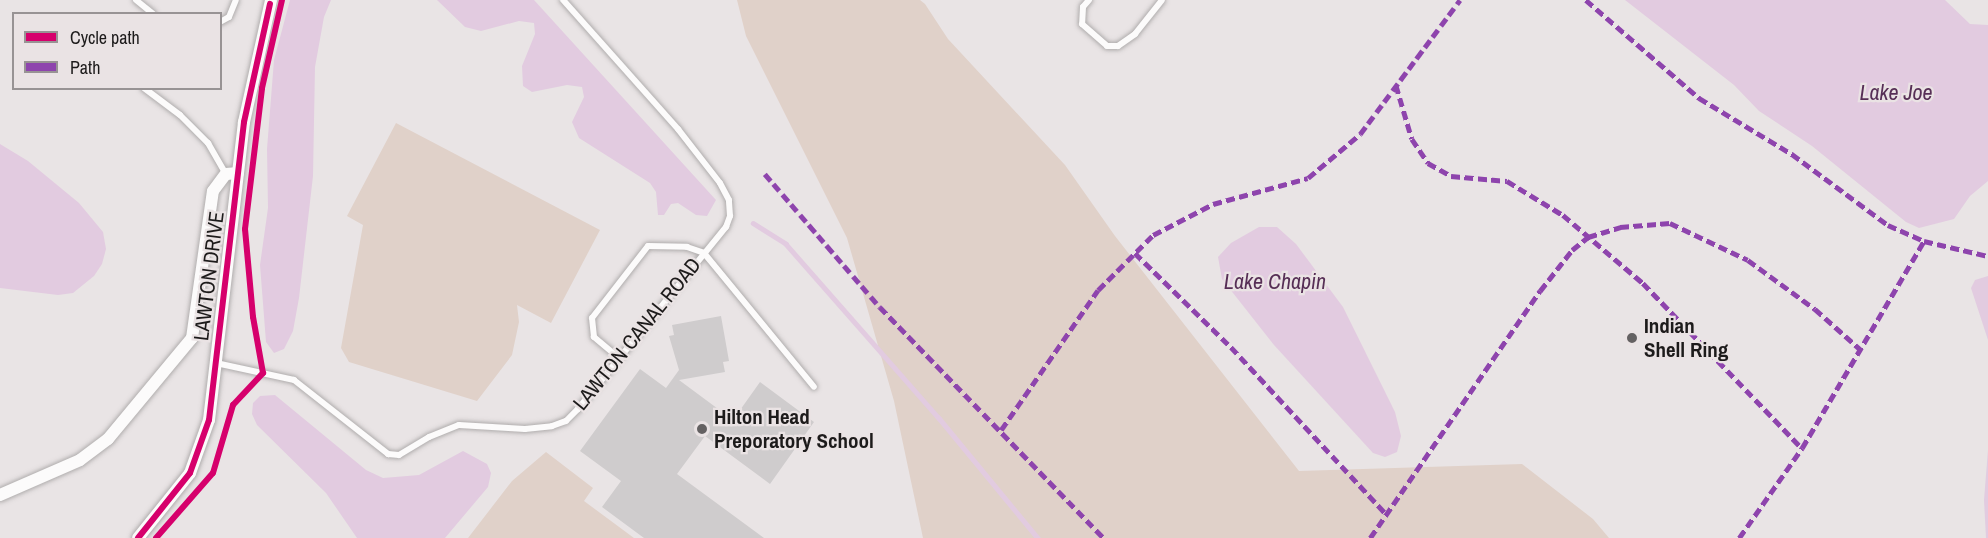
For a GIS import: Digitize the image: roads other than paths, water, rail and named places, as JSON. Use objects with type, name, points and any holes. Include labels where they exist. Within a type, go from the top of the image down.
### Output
[{"type":"street","name":"LAWTON DRIVE","points":[[138,538],[190,473],[200,454],[209,420],[232,174],[256,55],[271,0]]},
{"type":"street","points":[[0,495],[8,495],[50,470],[80,460],[108,439],[192,338],[213,191],[232,174]]},
{"type":"lane","points":[[136,0],[151,12]]},
{"type":"lane","points":[[222,21],[229,17],[236,0]]},
{"type":"lane","name":"LAWTON CANAL ROAD","points":[[216,363],[294,380],[310,389],[374,447],[388,454],[399,455],[429,437],[459,425],[525,429],[566,421],[726,227],[729,200],[678,129],[563,0]]},
{"type":"lane","points":[[1089,0],[1083,7],[1082,24],[1107,46],[1118,46],[1135,34],[1162,0]]},
{"type":"lane","points":[[147,90],[180,116],[208,143],[232,174]]},
{"type":"lane","points":[[619,358],[594,337],[592,318],[641,251],[659,244],[704,253],[814,387]]},
{"type":"water","points":[[290,0],[331,0],[324,17],[315,67],[313,176],[299,298],[293,331],[284,349],[274,353],[266,342],[260,265],[268,208],[267,149],[274,60]]},
{"type":"water","points":[[437,0],[534,0],[716,200],[707,216],[696,215],[678,203],[671,204],[664,215],[658,215],[656,192],[650,183],[579,138],[572,122],[584,97],[582,87],[567,85],[532,92],[523,86],[522,66],[535,34],[534,23],[519,21],[481,31],[465,27]]},
{"type":"water","name":"Lake Joe","points":[[1625,0],[1945,0],[1970,24],[1988,25],[1988,181],[1970,196],[1954,219],[1919,228],[1906,222],[1812,146],[1759,111],[1734,85]]},
{"type":"water","points":[[0,144],[28,161],[79,203],[103,232],[106,249],[102,264],[94,276],[73,293],[58,295],[0,288]]},
{"type":"water","name":"Lake Chapin","points":[[1259,227],[1277,227],[1296,244],[1343,307],[1395,412],[1401,436],[1397,452],[1385,457],[1373,453],[1274,345],[1222,279],[1218,257],[1231,243]]},
{"type":"water","points":[[1988,276],[1988,340],[1971,288],[1975,280]]},
{"type":"water","points":[[275,395],[366,470],[383,478],[419,475],[463,451],[487,464],[491,473],[488,487],[445,538],[357,538],[326,493],[257,425],[252,414],[253,403],[260,396]]},
{"type":"water","points":[[1988,450],[1988,538],[1986,538],[1984,500]]},
{"type":"waterway","points":[[753,223],[786,244],[939,418],[1038,538]]},
{"type":"place","name":"Indian Shell Ring","points":[[1632,338]]},
{"type":"place","name":"Hilton Head Preporatory School","points":[[702,429]]}]
